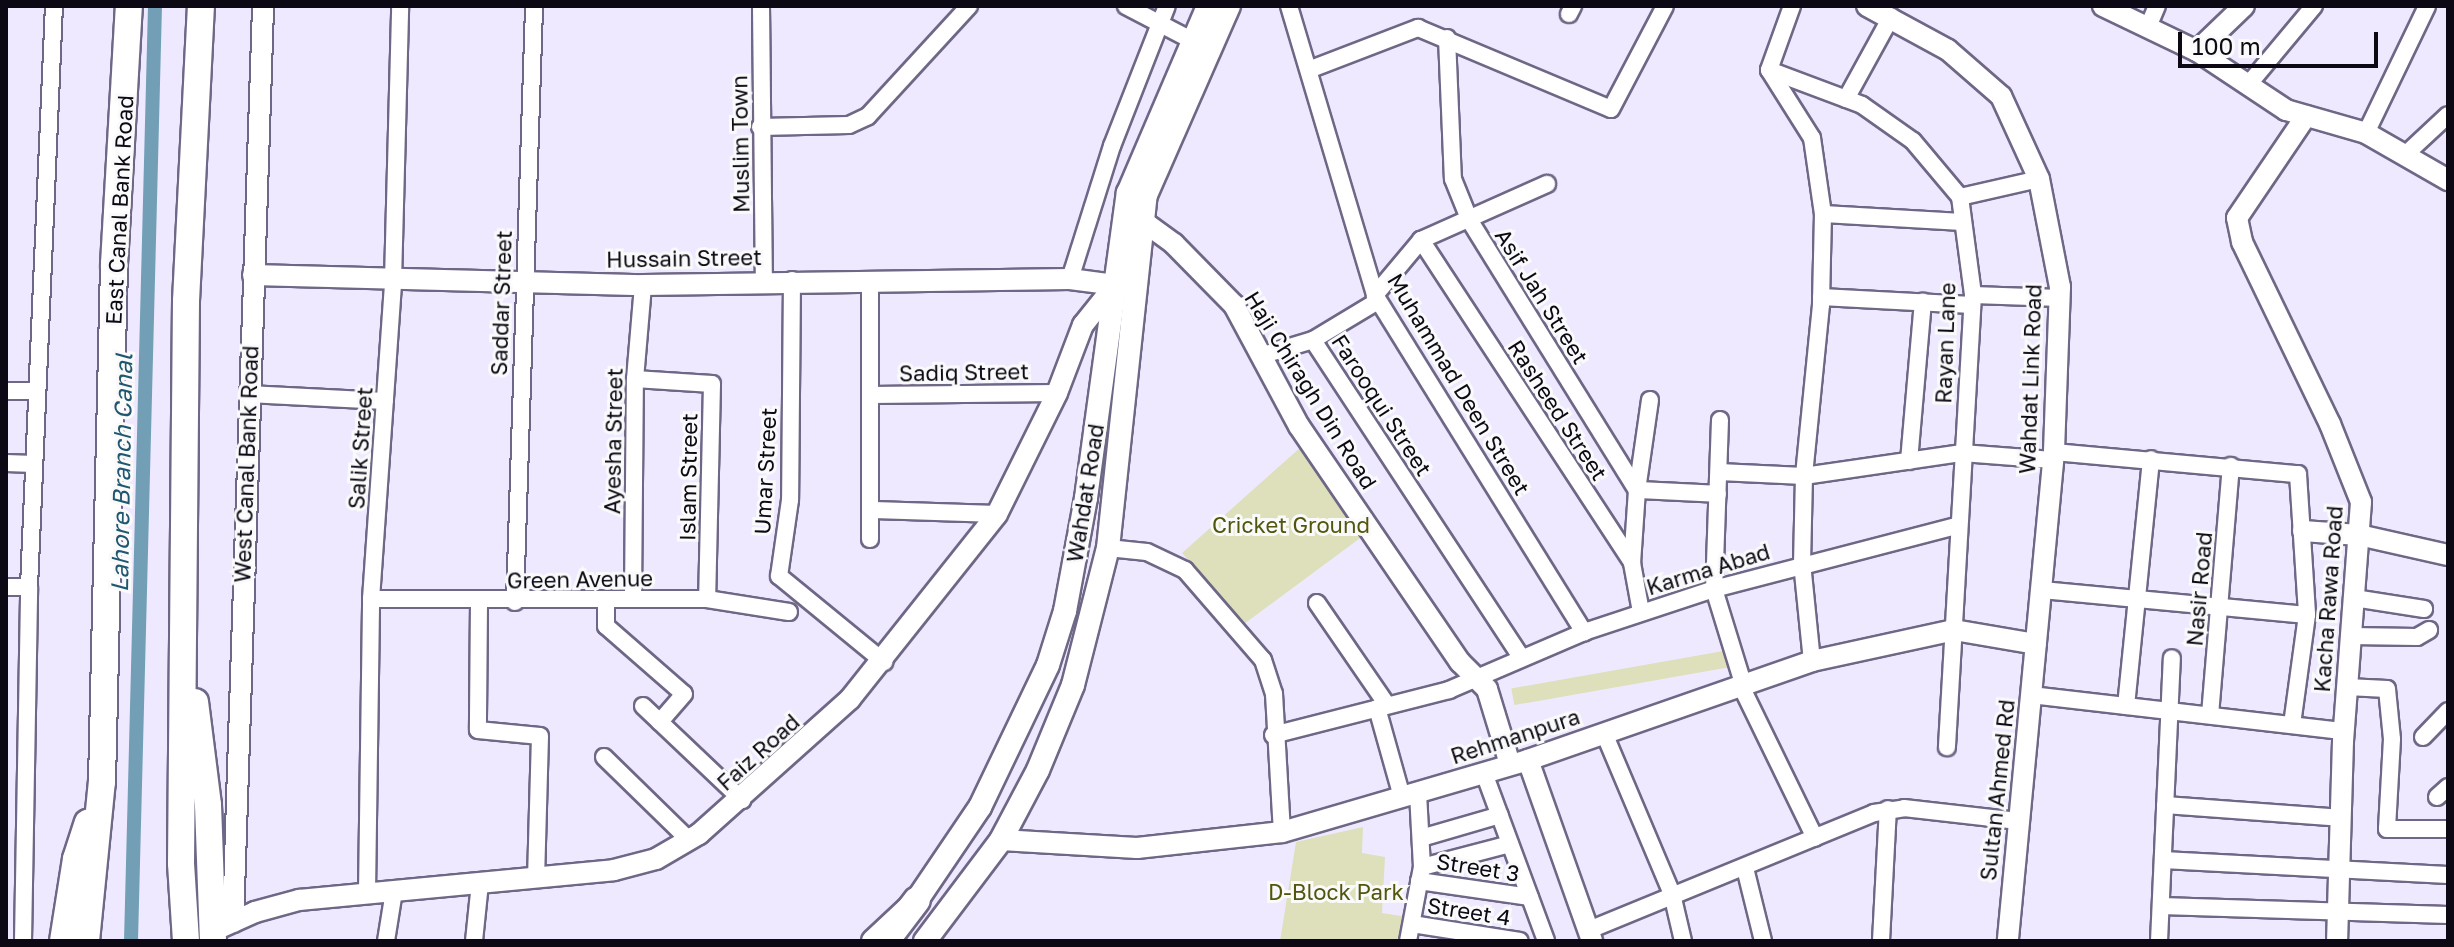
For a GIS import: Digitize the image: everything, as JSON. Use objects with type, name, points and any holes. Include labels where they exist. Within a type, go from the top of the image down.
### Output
[{"type":"main road","name":"East Canal Bank Road","points":[[86,941],[102,782],[114,264],[128,37],[126,6]]},
{"type":"main road","points":[[186,941],[181,863],[186,301],[201,6]]},
{"type":"main road","points":[[199,41],[208,6]]},
{"type":"main road","name":"Wahdat Road","points":[[873,941],[917,900],[980,807],[1048,665],[1086,498],[1126,286],[1144,222],[1146,195],[1200,45],[1208,6]]},
{"type":"main road","name":"Wahdat Road","points":[[929,940],[1001,840],[1038,770],[1073,685],[1108,548],[1126,286],[1128,193],[1200,45],[1229,6]]},
{"type":"main road","points":[[185,646],[203,743],[220,931]]},
{"type":"main road","points":[[63,941],[76,859],[102,782]]},
{"type":"main road","points":[[886,941],[917,900]]},
{"type":"street","points":[[23,941],[29,587],[54,6]]},
{"type":"street","name":"West Canal Bank Road","points":[[220,931],[248,394],[263,6]]},
{"type":"street","name":"Salik Street","points":[[367,893],[371,599],[393,281],[400,6]]},
{"type":"street","name":"Saddar Street","points":[[515,602],[534,6]]},
{"type":"street","name":"Muslim Town","points":[[761,6],[764,281]]},
{"type":"street","points":[[760,127],[849,125],[868,116],[969,6]]},
{"type":"street","points":[[1126,6],[1164,14],[1200,45]]},
{"type":"street","name":"Muhammad Deen Street","points":[[1289,6],[1311,69],[1375,295],[1584,632]]},
{"type":"street","points":[[1311,69],[1418,28],[1611,109],[1665,6]]},
{"type":"street","points":[[1769,70],[1792,6]]},
{"type":"street","name":"Wahdat Link Road","points":[[1867,6],[1948,50],[2001,96],[2039,179],[2060,298],[2054,456],[2036,644]]},
{"type":"street","points":[[2103,6],[2197,51],[2248,85],[2306,116],[2366,133],[2448,180]]},
{"type":"street","points":[[2148,27],[2157,6]]},
{"type":"street","points":[[2197,51],[2244,6]]},
{"type":"street","points":[[2248,85],[2314,6]]},
{"type":"street","points":[[2366,133],[2427,6]]},
{"type":"street","points":[[1070,279],[1112,146],[1164,14]]},
{"type":"street","points":[[1846,99],[1891,17]]},
{"type":"street","name":"Asif Jah Street","points":[[1447,38],[1453,179],[1470,221],[1637,490]]},
{"type":"street","points":[[1769,70],[1846,99],[1913,141],[1960,197],[2039,179]]},
{"type":"street","points":[[1769,70],[1812,138],[1823,214],[1821,297],[1804,476],[1802,563],[1812,661]]},
{"type":"street","points":[[2406,154],[2448,115]]},
{"type":"street","name":"Kacha Rawa Road","points":[[2306,116],[2237,218],[2242,242],[2330,424],[2361,502],[2344,731],[2337,941]]},
{"type":"street","name":"Farooqui Street","points":[[1521,657],[1313,340],[1376,302],[1375,295],[1421,240],[1470,221],[1547,184]]},
{"type":"street","name":"Rayan Lane","points":[[1947,747],[1972,300],[1960,197]]},
{"type":"street","points":[[1823,214],[1963,222]]},
{"type":"street","name":"Haji Chiragh Din Road","points":[[1144,222],[1174,244],[1234,305],[1299,426],[1460,662],[1487,689],[1590,935]]},
{"type":"street","name":"Rasheed Street","points":[[1421,240],[1632,563],[1641,612]]},
{"type":"street","name":"Hussain Street","points":[[253,275],[393,281],[643,285],[792,280],[1070,279],[1126,286]]},
{"type":"street","name":"Umar Street","points":[[792,280],[790,500],[779,576],[884,662]]},
{"type":"street","points":[[870,281],[874,510],[870,539]]},
{"type":"street","name":"Ayesha Street","points":[[633,598],[635,379],[643,285]]},
{"type":"street","name":"Faiz Road","points":[[220,931],[299,900],[614,870],[656,859],[689,840],[742,800],[884,662],[997,514],[1057,393],[1083,325],[1126,286]]},
{"type":"street","points":[[1821,297],[1923,302],[2060,298]]},
{"type":"street","points":[[1909,461],[1923,302]]},
{"type":"street","points":[[1263,355],[1313,340]]},
{"type":"street","name":"Islam Street","points":[[635,379],[712,384],[707,599]]},
{"type":"street","points":[[6,391],[36,391]]},
{"type":"street","name":"Sadiq Street","points":[[871,395],[1057,393]]},
{"type":"street","points":[[248,394],[385,401]]},
{"type":"street","points":[[1632,563],[1637,490],[1650,400]]},
{"type":"street","points":[[1720,420],[1714,589],[1741,684],[1815,838]]},
{"type":"street","points":[[1719,472],[1804,476],[1962,453],[2151,459],[2298,474],[2307,615],[2292,725]]},
{"type":"street","points":[[2126,706],[2151,459]]},
{"type":"street","points":[[6,463],[34,464]]},
{"type":"street","name":"Nasir Road","points":[[2210,715],[2231,466]]},
{"type":"street","points":[[1637,490],[1718,494]]},
{"type":"street","points":[[874,510],[997,514]]},
{"type":"street","name":"Karma Abad","points":[[1273,735],[1477,678],[1584,632],[1714,589],[1802,563],[1959,525]]},
{"type":"street","points":[[2303,531],[2359,535],[2448,555]]},
{"type":"street","points":[[1108,548],[1147,552],[1185,570],[1230,616],[1263,660],[1274,694],[1273,735],[1282,832]]},
{"type":"street","points":[[6,587],[29,587]]},
{"type":"street","points":[[2042,590],[2307,615]]},
{"type":"street","points":[[2354,598],[2424,609]]},
{"type":"street","name":"Green Avenue","points":[[371,599],[479,603],[707,599],[789,612]]},
{"type":"street","points":[[606,599],[606,626],[684,694],[660,722]]},
{"type":"street","points":[[479,603],[478,730],[540,736],[536,877]]},
{"type":"street","points":[[1317,603],[1382,707],[1410,795],[1421,838],[1421,874],[1410,932]]},
{"type":"street","name":"Rehmanpura","points":[[1001,840],[1137,848],[1282,832],[1519,762],[1812,661],[1954,630],[2036,644]]},
{"type":"street","points":[[2351,636],[2417,637],[2429,630]]},
{"type":"street","name":"Sultan Ahmed Rd","points":[[2008,941],[2036,644]]},
{"type":"street","points":[[2159,941],[2172,658]]},
{"type":"street","points":[[2347,687],[2387,689],[2392,739],[2387,829],[2448,829]]},
{"type":"street","points":[[2031,695],[2344,731]]},
{"type":"street","points":[[643,706],[698,764],[742,800]]},
{"type":"street","points":[[2423,737],[2448,711]]},
{"type":"street","points":[[1604,733],[1672,894],[1683,941]]},
{"type":"street","points":[[604,757],[689,840]]},
{"type":"street","points":[[1484,773],[1546,941]]},
{"type":"street","points":[[2165,805],[2340,818]]},
{"type":"street","points":[[1881,941],[1888,809]]},
{"type":"street","points":[[1590,935],[1672,894],[1745,868],[1888,809],[2018,821]]},
{"type":"street","points":[[1421,838],[1500,815]]},
{"type":"street","points":[[1421,874],[1510,844]]},
{"type":"street","points":[[2163,860],[2448,875]]},
{"type":"street","points":[[1745,868],[1763,941]]},
{"type":"street","name":"Street 3","points":[[1421,874],[1530,897]]},
{"type":"street","points":[[474,941],[480,883]]},
{"type":"street","points":[[386,941],[394,891]]},
{"type":"street","points":[[2161,906],[2337,914],[2448,915]]},
{"type":"street","name":"Street 4","points":[[1410,932],[1520,941]]},
{"type":"green space","name":"Cricket Ground","points":[[1301,447],[1367,533],[1244,624],[1182,553]]},
{"type":"green space","points":[[1729,650],[1732,667],[1514,705],[1511,688]]},
{"type":"green space","name":"D-Block Park","points":[[1363,827],[1362,853],[1385,857],[1382,913],[1408,917],[1401,941],[1280,941],[1296,842]]},
{"type":"waterway","name":"Lahore Branch Canal","points":[[131,941],[155,6]]}]
